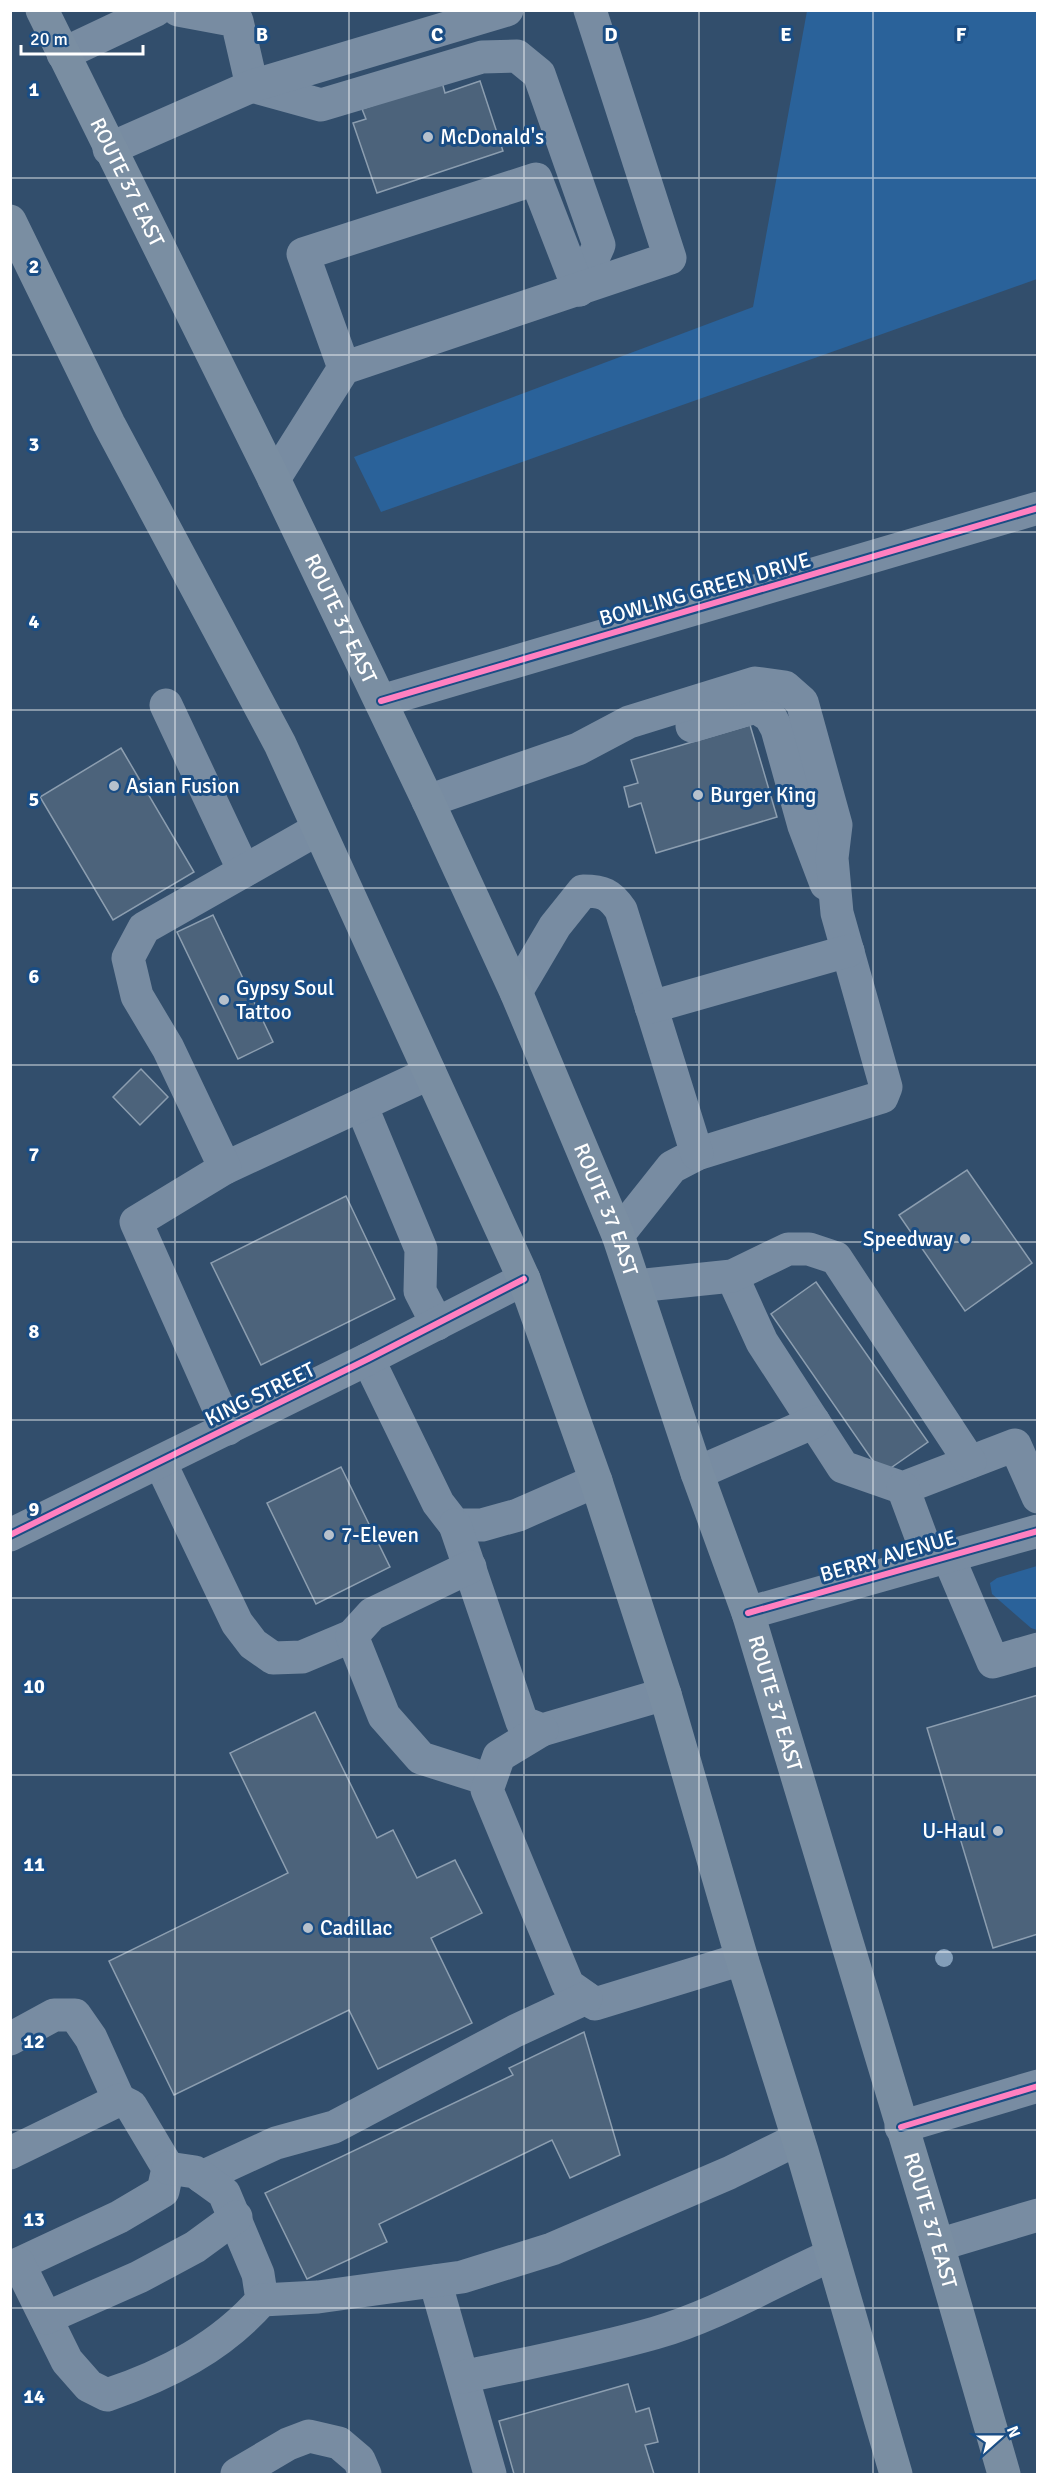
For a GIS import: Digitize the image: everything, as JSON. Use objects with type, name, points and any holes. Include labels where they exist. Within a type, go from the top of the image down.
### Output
[{"type":"highway","name":"ROUTE 37 EAST","points":[[42,10],[381,701],[516,992],[618,1235],[697,1473],[748,1613],[938,2246],[1004,2475]]},
{"type":"highway","points":[[10,221],[109,424],[280,744],[524,1279],[596,1481],[665,1694],[742,1959],[798,2139],[894,2474]]},
{"type":"street","points":[[63,54],[156,10]]},
{"type":"street","points":[[178,10],[249,16],[252,86]]},
{"type":"street","points":[[109,149],[252,86],[507,10]]},
{"type":"street","points":[[274,480],[344,368],[670,258],[590,10]]},
{"type":"street","points":[[252,86],[321,105],[482,57],[517,56],[539,74],[599,245],[579,290]]},
{"type":"street","points":[[344,368],[303,254],[536,179],[579,290]]},
{"type":"street","name":"BOWLING GREEN DRIVE","points":[[381,701],[1038,508]]},
{"type":"street","points":[[428,801],[578,749],[629,722],[754,683],[785,687],[802,702],[836,825],[832,858],[837,913],[886,1087],[882,1097],[697,1154],[672,1167],[618,1235]]},
{"type":"street","points":[[166,705],[244,871]]},
{"type":"street","points":[[225,1168],[168,1048],[138,996],[128,958],[144,928],[318,829]]},
{"type":"street","points":[[516,992],[555,926],[583,891],[598,891],[611,895],[621,910],[697,1154]]},
{"type":"street","points":[[651,1007],[848,951]]},
{"type":"street","points":[[228,1428],[136,1222],[225,1168],[430,1073]]},
{"type":"street","points":[[361,1105],[421,1249],[420,1291],[437,1324]]},
{"type":"street","points":[[636,1286],[732,1276],[788,1249],[809,1249],[836,1258],[970,1462]]},
{"type":"street","points":[[732,1276],[762,1342],[843,1467],[903,1488],[1015,1445],[1038,1497]]},
{"type":"street","name":"KING STREET","points":[[10,1535],[368,1359],[524,1279]]},
{"type":"street","points":[[368,1359],[438,1503],[455,1525],[522,1722],[542,1730]]},
{"type":"street","points":[[697,1473],[814,1422]]},
{"type":"street","points":[[160,1462],[237,1623],[254,1644],[273,1659],[302,1657],[352,1636],[372,1614],[470,1567]]},
{"type":"street","points":[[455,1525],[482,1525],[518,1515],[596,1481]]},
{"type":"street","points":[[903,1488],[993,1662],[1038,1649]]},
{"type":"street","name":"BERRY AVENUE","points":[[748,1613],[1038,1531]]},
{"type":"street","points":[[352,1636],[384,1716],[421,1758],[490,1780]]},
{"type":"street","points":[[665,1694],[542,1730],[499,1756],[487,1790],[568,1985],[595,2004],[742,1959]]},
{"type":"street","points":[[202,2177],[276,2143],[334,2127],[515,2031],[586,1998]]},
{"type":"street","points":[[10,2039],[54,2015],[75,2015],[91,2038],[119,2100],[131,2106],[168,2168],[163,2191],[120,2217],[15,2266],[46,2318],[67,2361],[89,2386],[107,2395],[134,2386],[194,2358],[243,2321],[262,2300],[318,2297],[462,2277],[552,2248],[729,2173],[798,2139]]},
{"type":"street","points":[[902,2127],[1038,2086]]},
{"type":"street","points":[[10,2153],[119,2100]]},
{"type":"street","points":[[168,2168],[195,2172],[225,2193],[258,2274],[262,2300]]},
{"type":"street","points":[[938,2246],[1038,2215]]},
{"type":"street","points":[[46,2318],[139,2277],[195,2247],[236,2217]]},
{"type":"street","points":[[463,2377],[657,2333],[742,2299],[787,2274],[832,2255]]},
{"type":"street","points":[[435,2281],[490,2475]]},
{"type":"street","points":[[236,2474],[288,2444],[309,2436],[339,2442],[359,2460],[365,2475]]},
{"type":"shaded area","points":[[807,11],[1037,11],[1037,279],[381,512],[354,457],[753,307]]},
{"type":"shaded area","points":[[1037,1566],[1038,1630],[1031,1628],[992,1594],[990,1583],[997,1578]]},
{"type":"building","name":"McDonald's","points":[[480,81],[503,151],[377,193],[353,123],[366,119],[362,109],[442,82],[445,93]]},
{"type":"building","name":"Burger King","points":[[750,725],[777,817],[656,853],[641,803],[629,807],[624,787],[638,783],[631,760]]},
{"type":"building","points":[[121,748],[194,872],[113,920],[40,797]]},
{"type":"building","points":[[213,915],[273,1042],[238,1059],[177,932]]},
{"type":"building","points":[[141,1069],[168,1097],[140,1125],[113,1097]]},
{"type":"building","name":"Speedway","points":[[967,1170],[1032,1263],[965,1311],[899,1215]]},
{"type":"building","points":[[346,1196],[395,1299],[261,1365],[211,1263]]},
{"type":"building","name":"Speedway","points":[[816,1282],[928,1442],[882,1474],[771,1314]]},
{"type":"building","name":"7-Eleven","points":[[341,1467],[390,1567],[316,1604],[267,1503]]},
{"type":"building","name":"U-Haul","points":[[1038,1695],[1038,1934],[993,1948],[927,1728]]},
{"type":"building","points":[[315,1712],[377,1838],[393,1830],[417,1878],[455,1860],[482,1913],[431,1938],[472,2023],[378,2069],[349,2010],[174,2095],[109,1961],[288,1873],[230,1753]]},
{"type":"building","points":[[584,2032],[620,2155],[570,2178],[552,2140],[379,2224],[387,2242],[307,2279],[265,2193],[513,2075],[509,2068]]},
{"type":"building","points":[[628,2384],[636,2412],[649,2408],[658,2442],[645,2445],[654,2474],[514,2474],[499,2421]]},
{"type":"cycle path","points":[[381,701],[1038,508]]},
{"type":"cycle path","points":[[10,1535],[368,1359],[524,1279]]},
{"type":"cycle path","points":[[748,1613],[1038,1531]]},
{"type":"cycle path","points":[[901,2127],[1038,2086]]},
{"type":"place","name":"McDonald's","points":[[428,137]]},
{"type":"place","name":"Asian Fusion","points":[[114,786]]},
{"type":"place","name":"Burger King","points":[[698,795]]},
{"type":"place","name":"Gypsy Soul Tattoo","points":[[224,1000]]},
{"type":"place","name":"Speedway","points":[[965,1239]]},
{"type":"place","name":"7-Eleven","points":[[329,1535]]},
{"type":"place","name":"U-Haul","points":[[998,1831]]},
{"type":"place","name":"Cadillac","points":[[308,1928]]}]
